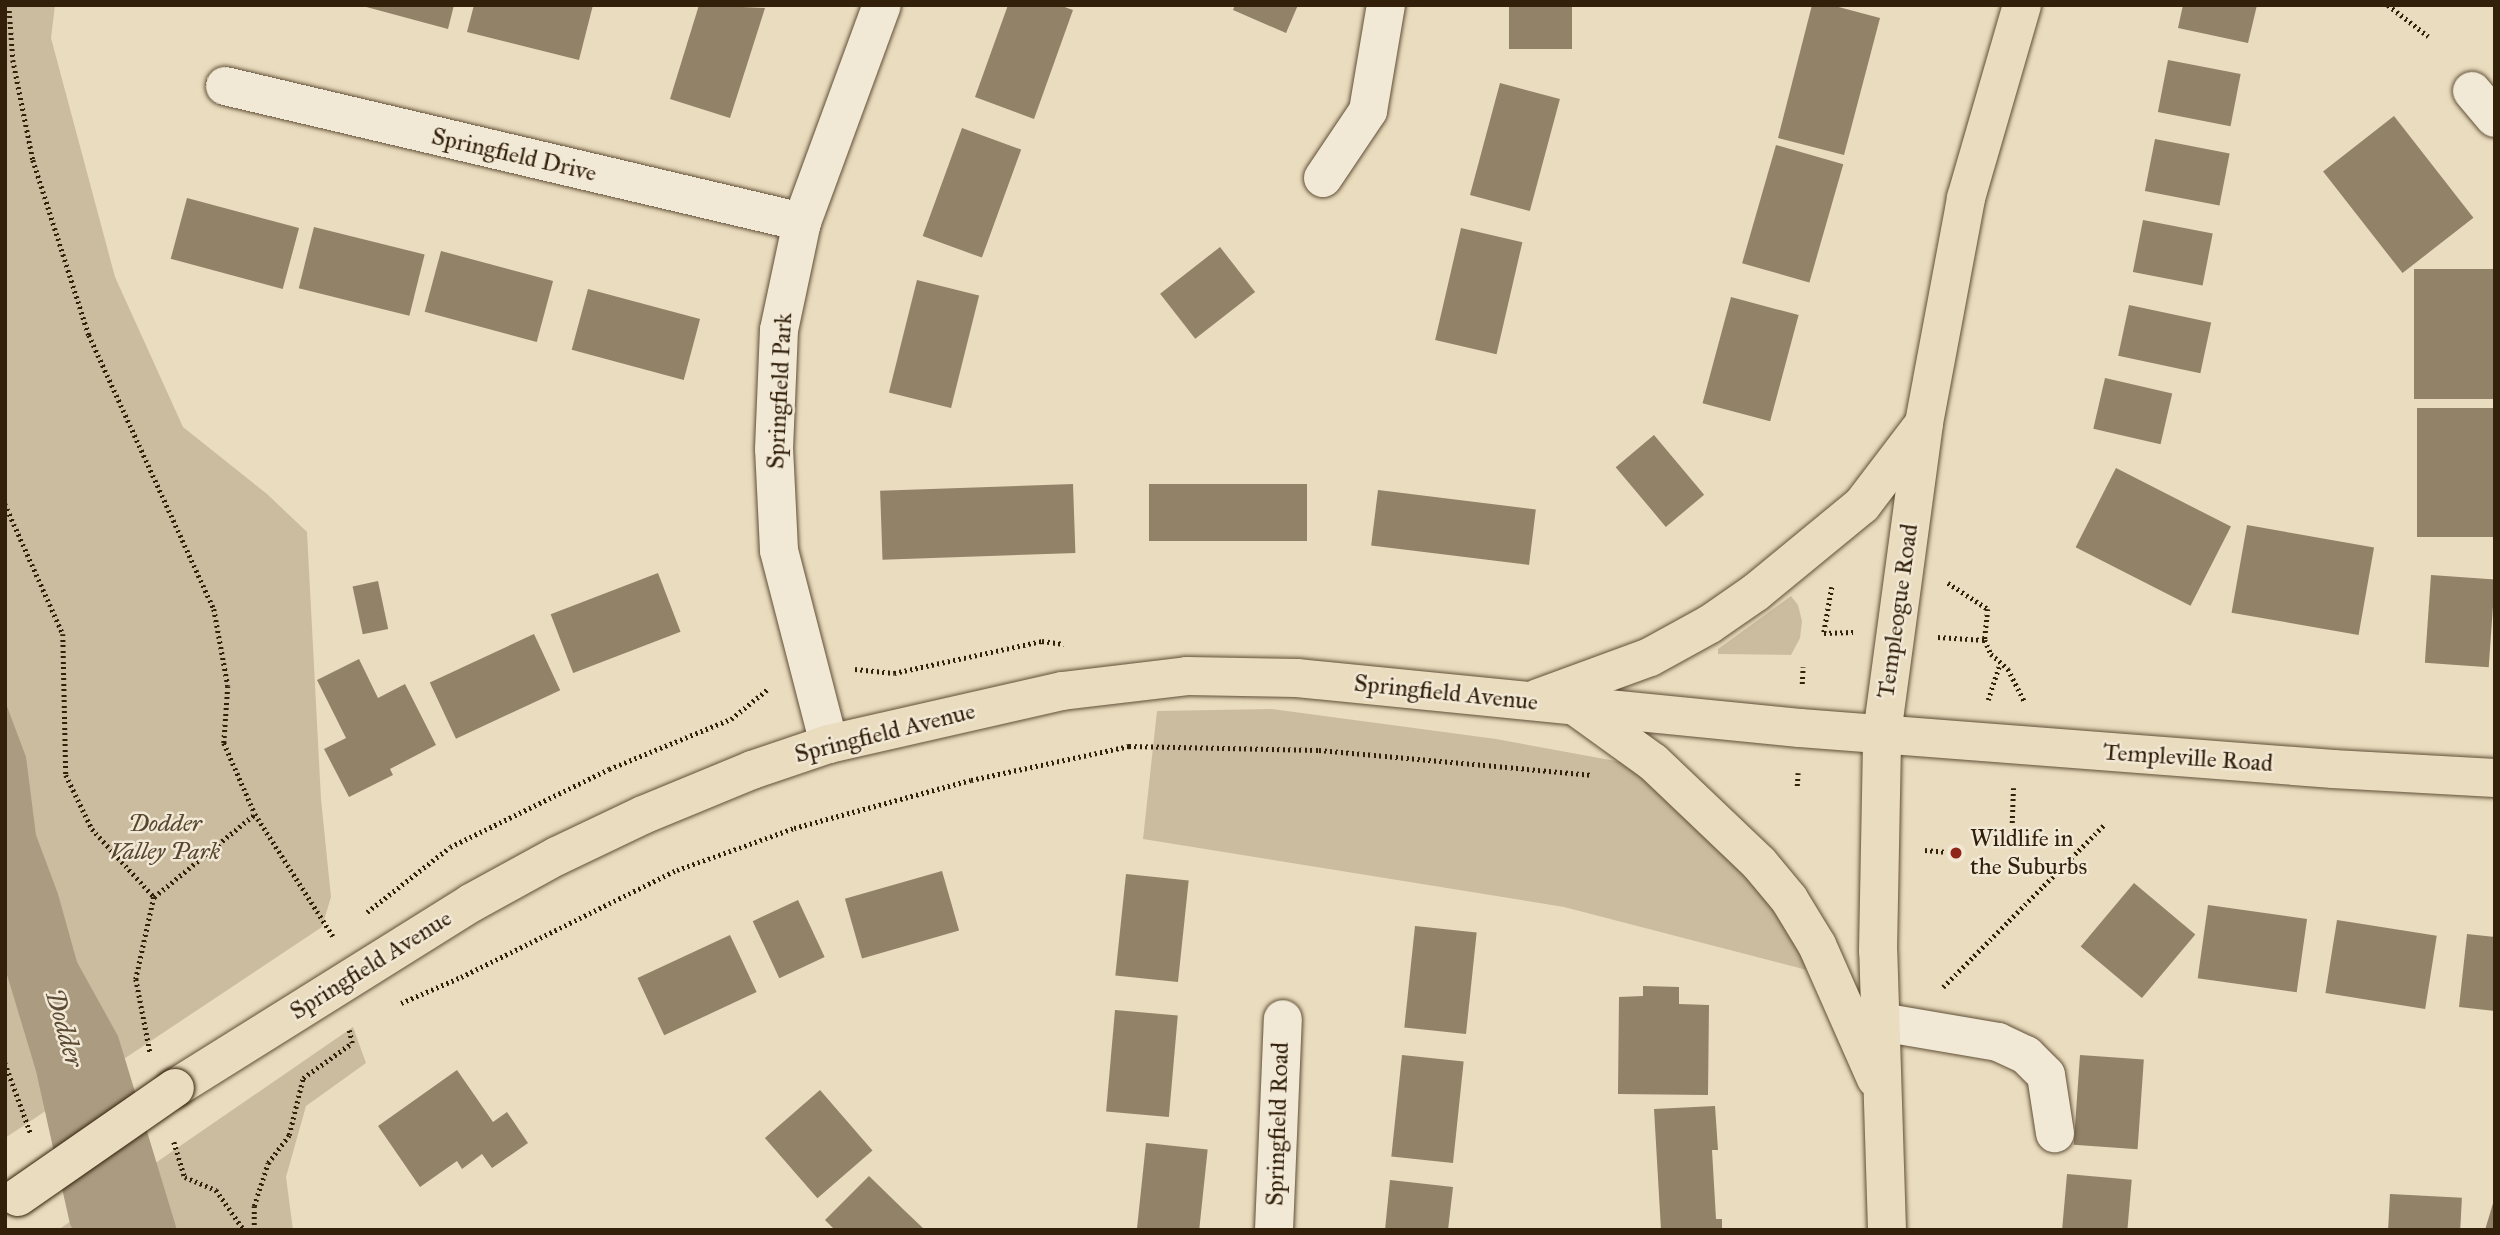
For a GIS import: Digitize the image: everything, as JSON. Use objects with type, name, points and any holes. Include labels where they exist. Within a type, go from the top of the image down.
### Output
[{"type":"main road","name":"Templeogue Road","points":[[1887,1230],[1878,916],[1882,734],[1924,423],[1966,198],[2022,5]]},
{"type":"main road","points":[[1530,701],[1650,657],[1710,624],[1756,592],[1861,506],[1924,423]]},
{"type":"main road","name":"Springfield Avenue","points":[[11,1201],[164,1077],[557,856],[643,815],[752,770],[829,744],[1062,691],[1187,676],[1297,678],[1576,707],[1882,734]]},
{"type":"main road","points":[[1576,707],[1653,762],[1759,863],[1790,899],[1816,945],[1885,1099]]},
{"type":"main road","name":"Templeville Road","points":[[1882,734],[2495,778]]},
{"type":"street","name":"Springfield Park","points":[[829,744],[779,550],[774,449],[779,330],[802,222],[882,5]]},
{"type":"street","points":[[1323,178],[1368,111],[1387,5]]},
{"type":"street","name":"Springfield Drive","points":[[225,86],[802,222]]},
{"type":"street","name":"Springfield Road","points":[[1274,1230],[1283,1019]]},
{"type":"street","points":[[1881,1022],[1998,1042],[2026,1055],[2046,1076],[2055,1133]]},
{"type":"path","points":[[9,5],[13,60],[33,160],[89,335],[214,609],[228,686],[223,743],[255,814],[331,934]]},
{"type":"path","points":[[2388,5],[2428,36]]},
{"type":"path","points":[[5,504],[63,634],[66,775],[92,830],[154,897]]},
{"type":"path","points":[[1833,582],[1824,633],[1842,631]]},
{"type":"path","points":[[1966,593],[1988,609],[1985,640],[1990,654],[2008,670]]},
{"type":"path","points":[[1966,639],[1985,640]]},
{"type":"path","points":[[851,669],[894,673],[1042,641],[1066,644]]},
{"type":"path","points":[[1991,691],[2000,664]]},
{"type":"path","points":[[365,915],[450,847],[609,769],[731,719],[776,683]]},
{"type":"path","points":[[394,1006],[461,977],[677,870],[794,828],[971,780],[1129,746],[1319,750],[1603,776]]},
{"type":"path","points":[[2012,813],[2012,823]]},
{"type":"path","points":[[164,1077],[136,979],[154,897],[255,814]]},
{"type":"path","points":[[1940,990],[2105,824]]},
{"type":"path","points":[[1940,851],[1948,852]]},
{"type":"path","points":[[335,940],[345,932]]},
{"type":"path","points":[[336,1032],[348,1024]]},
{"type":"path","points":[[254,1230],[254,1206],[268,1163],[289,1135],[303,1078],[352,1043]]},
{"type":"path","points":[[173,1140],[185,1177],[216,1190],[244,1230]]},
{"type":"green space","name":"Dodder Valley Park","points":[[5,5],[55,5],[51,38],[115,277],[183,427],[267,494],[307,532],[321,799],[331,897],[322,927],[5,1138]]},
{"type":"green space","points":[[1791,596],[1798,605],[1802,621],[1800,638],[1791,655],[1718,654],[1718,649]]},
{"type":"green space","points":[[1272,709],[1496,739],[1621,762],[1664,793],[1772,904],[1815,972],[1564,907],[1143,839],[1157,711]]},
{"type":"green space","points":[[353,1027],[366,1063],[306,1106],[286,1177],[293,1230],[58,1230]]},
{"type":"water","name":"Dodder","points":[[5,701],[26,757],[36,835],[58,894],[77,962],[118,1036],[177,1230],[73,1230],[70,1224],[36,1071],[5,968]]},
{"type":"building","points":[[359,5],[454,5],[448,29]]},
{"type":"building","points":[[474,5],[593,5],[579,60],[467,32]]},
{"type":"building","points":[[699,5],[765,8],[730,118],[670,99]]},
{"type":"building","points":[[1008,5],[1059,5],[1073,10],[1034,119],[975,97]]},
{"type":"building","points":[[1235,5],[1298,5],[1286,33],[1233,10]]},
{"type":"building","points":[[1509,5],[1572,5],[1572,49],[1509,49]]},
{"type":"building","points":[[1812,5],[1831,5],[1880,18],[1844,155],[1778,138]]},
{"type":"building","points":[[2183,5],[2257,5],[2248,43],[2178,28]]},
{"type":"building","points":[[2168,60],[2241,74],[2231,126],[2158,112]]},
{"type":"building","points":[[1500,83],[1560,99],[1530,211],[1470,195]]},
{"type":"building","points":[[2394,116],[2473,218],[2402,273],[2323,171]]},
{"type":"building","points":[[962,128],[1021,150],[982,258],[923,236]]},
{"type":"building","points":[[2155,139],[2230,154],[2219,206],[2145,191]]},
{"type":"building","points":[[1776,145],[1843,164],[1809,283],[1742,263]]},
{"type":"building","points":[[187,198],[299,228],[283,289],[171,259]]},
{"type":"building","points":[[2143,220],[2213,234],[2203,286],[2133,272]]},
{"type":"building","points":[[314,227],[425,255],[409,316],[299,288]]},
{"type":"building","points":[[1461,228],[1522,242],[1497,354],[1435,340]]},
{"type":"building","points":[[1220,247],[1255,292],[1195,339],[1160,294]]},
{"type":"building","points":[[441,251],[553,281],[537,342],[425,312]]},
{"type":"building","points":[[2414,269],[2495,269],[2495,399],[2414,399]]},
{"type":"building","points":[[917,280],[979,295],[951,408],[889,393]]},
{"type":"building","points":[[588,289],[700,319],[684,380],[572,350]]},
{"type":"building","points":[[1731,297],[1799,315],[1770,421],[1703,403]]},
{"type":"building","points":[[2129,305],[2211,322],[2200,373],[2118,356]]},
{"type":"building","points":[[2105,378],[2172,394],[2161,444],[2093,429]]},
{"type":"building","points":[[2417,408],[2495,408],[2495,537],[2417,537]]},
{"type":"building","points":[[1654,435],[1704,495],[1666,527],[1616,467]]},
{"type":"building","points":[[2116,468],[2231,527],[2191,606],[2076,547]]},
{"type":"building","points":[[1073,484],[1075,553],[883,560],[880,491]]},
{"type":"building","points":[[1149,484],[1307,484],[1307,541],[1149,541]]},
{"type":"building","points":[[1378,490],[1536,509],[1529,565],[1371,546]]},
{"type":"building","points":[[2247,525],[2374,547],[2359,635],[2232,613]]},
{"type":"building","points":[[658,573],[681,632],[573,673],[551,614]]},
{"type":"building","points":[[2431,575],[2495,579],[2489,667],[2425,663]]},
{"type":"building","points":[[378,581],[388,629],[363,634],[353,586]]},
{"type":"building","points":[[534,634],[560,690],[456,739],[430,683]]},
{"type":"building","points":[[359,659],[378,698],[405,684],[436,745],[390,769],[393,775],[349,797],[324,749],[346,738],[317,680]]},
{"type":"building","points":[[942,871],[959,931],[862,958],[845,899]]},
{"type":"building","points":[[1126,874],[1189,881],[1178,982],[1115,975]]},
{"type":"building","points":[[2134,883],[2195,934],[2142,998],[2081,947]]},
{"type":"building","points":[[798,900],[825,957],[779,978],[753,921]]},
{"type":"building","points":[[2208,905],[2307,919],[2297,992],[2198,978]]},
{"type":"building","points":[[2337,920],[2437,936],[2425,1009],[2325,993]]},
{"type":"building","points":[[1415,926],[1477,932],[1466,1034],[1404,1027]]},
{"type":"building","points":[[2467,934],[2495,937],[2495,1011],[2459,1007]]},
{"type":"building","points":[[730,935],[757,992],[664,1035],[638,978]]},
{"type":"building","points":[[1643,986],[1679,987],[1679,1004],[1709,1005],[1708,1095],[1618,1094],[1619,997],[1643,996]]},
{"type":"building","points":[[1115,1010],[1178,1015],[1169,1117],[1106,1112]]},
{"type":"building","points":[[1402,1055],[1464,1061],[1453,1163],[1391,1156]]},
{"type":"building","points":[[2080,1055],[2144,1059],[2138,1149],[2074,1145]]},
{"type":"building","points":[[457,1070],[493,1122],[507,1112],[528,1143],[492,1168],[482,1154],[462,1169],[457,1161],[420,1187],[378,1126]]},
{"type":"building","points":[[820,1090],[872,1150],[817,1198],[765,1138]]},
{"type":"building","points":[[1715,1106],[1718,1150],[1712,1150],[1716,1219],[1722,1219],[1722,1230],[1661,1230],[1654,1109]]},
{"type":"building","points":[[1146,1143],[1208,1149],[1199,1230],[1137,1230]]},
{"type":"building","points":[[2067,1174],[2132,1180],[2127,1230],[2062,1230]]},
{"type":"building","points":[[869,1176],[925,1230],[835,1230],[825,1220]]},
{"type":"building","points":[[1390,1180],[1453,1187],[1448,1230],[1385,1230]]},
{"type":"building","points":[[2390,1194],[2462,1198],[2460,1230],[2388,1230]]},
{"type":"building","points":[[2494,1200],[2495,1230],[2485,1230]]},
{"type":"place","name":"Wildlife in the Suburbs","points":[[1956,853]]}]
